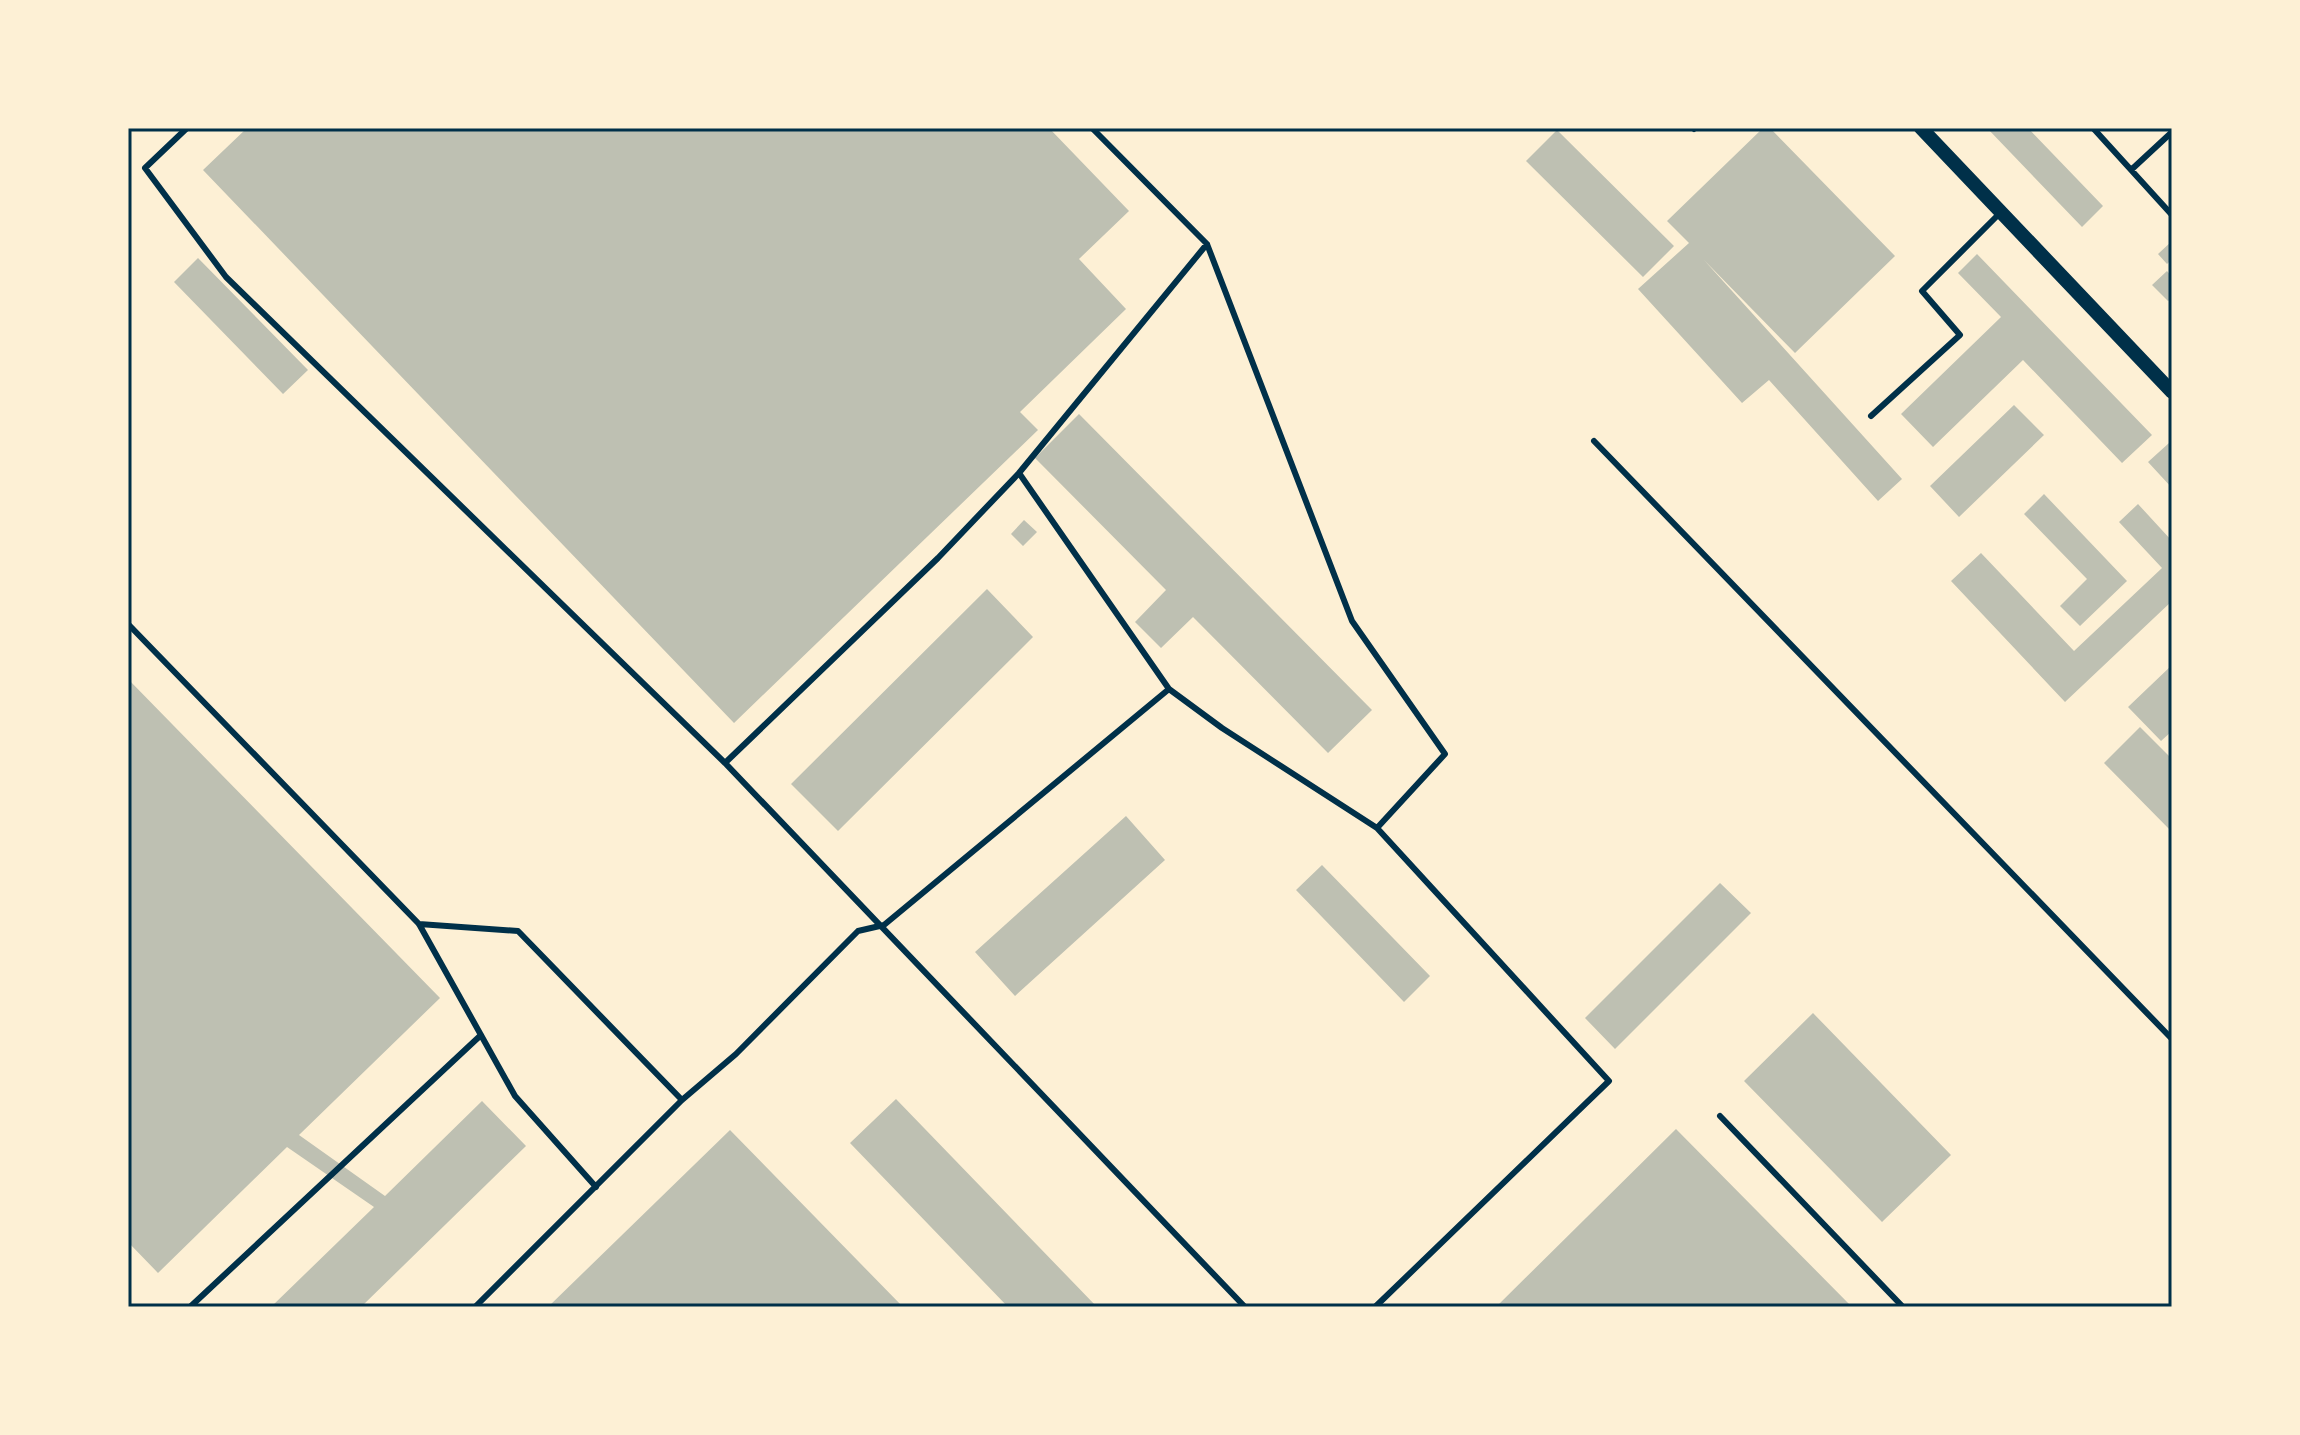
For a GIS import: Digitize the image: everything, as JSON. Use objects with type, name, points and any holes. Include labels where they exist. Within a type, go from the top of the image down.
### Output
[{"type":"street","points":[[1921,128],[2172,392]]},
{"type":"lane","points":[[187,128],[145,168],[226,277],[725,763],[884,925],[1245,1307]]},
{"type":"lane","points":[[1092,128],[1207,244],[1352,621],[1445,754],[1377,828]]},
{"type":"lane","points":[[2093,128],[2172,215]]},
{"type":"lane","points":[[2131,170],[2172,132]]},
{"type":"lane","points":[[1871,416],[1960,335],[1922,291],[2001,212]]},
{"type":"lane","points":[[725,763],[938,558],[1019,473],[1207,244]]},
{"type":"lane","points":[[1594,441],[2172,1039]]},
{"type":"lane","points":[[1019,473],[1169,689],[1377,828],[1609,1081],[1375,1307]]},
{"type":"lane","points":[[128,624],[419,924],[515,1096],[596,1187]]},
{"type":"lane","points":[[475,1307],[682,1100],[736,1054],[858,931],[884,925],[1169,689]]},
{"type":"lane","points":[[419,924],[518,931],[682,1100]]},
{"type":"lane","points":[[190,1307],[481,1035]]},
{"type":"lane","points":[[1720,1116],[1903,1307]]},
{"type":"building","points":[[247,128],[1049,128],[1129,211],[1079,259],[1126,309],[1020,412],[1038,430],[734,723],[203,170]]},
{"type":"building","points":[[1763,128],[1770,128],[1895,256],[1795,353],[1704,260],[1902,479],[1878,501],[1769,380],[1742,403],[1638,289],[1689,243],[1667,221]]},
{"type":"building","points":[[1987,128],[2028,128],[2103,206],[2082,227]]},
{"type":"building","points":[[1557,130],[1674,246],[1643,277],[1526,161]]},
{"type":"building","points":[[2172,241],[2172,259],[2167,264],[2158,254]]},
{"type":"building","points":[[1977,254],[2152,435],[2122,463],[2023,360],[1933,447],[1901,414],[2001,317],[1958,273]]},
{"type":"building","points":[[198,258],[308,370],[283,394],[174,282]]},
{"type":"building","points":[[2167,271],[2172,277],[2172,298],[2168,301],[2152,285]]},
{"type":"building","points":[[2014,405],[2044,435],[1959,517],[1930,486]]},
{"type":"building","points":[[1079,414],[1372,710],[1328,753],[1193,617],[1161,648],[1135,622],[1166,590],[1035,458]]},
{"type":"building","points":[[2169,443],[2172,445],[2172,488],[2148,462]]},
{"type":"building","points":[[2044,494],[2127,581],[2080,626],[2060,606],[2087,579],[2024,514]]},
{"type":"building","points":[[2138,504],[2172,541],[2172,601],[2065,702],[1951,581],[1981,553],[2074,651],[2162,568],[2119,522]]},
{"type":"building","points":[[1024,520],[1037,532],[1023,546],[1011,534]]},
{"type":"building","points":[[987,589],[1033,637],[838,831],[791,784]]},
{"type":"building","points":[[2172,665],[2172,731],[2161,741],[2128,707]]},
{"type":"building","points":[[128,679],[440,998],[299,1135],[385,1196],[482,1101],[526,1146],[361,1307],[271,1307],[374,1207],[287,1147],[158,1273],[128,1242]]},
{"type":"building","points":[[2140,727],[2172,759],[2172,832],[2104,763]]},
{"type":"building","points":[[1126,816],[1165,860],[1015,996],[975,952]]},
{"type":"building","points":[[1322,865],[1430,976],[1404,1002],[1296,890]]},
{"type":"building","points":[[1720,883],[1751,913],[1615,1049],[1585,1018]]},
{"type":"building","points":[[1813,1013],[1951,1155],[1882,1222],[1744,1081]]},
{"type":"building","points":[[896,1099],[1097,1307],[1008,1307],[850,1143]]},
{"type":"building","points":[[1676,1129],[1852,1307],[1496,1307]]},
{"type":"building","points":[[730,1130],[903,1307],[548,1307]]}]
